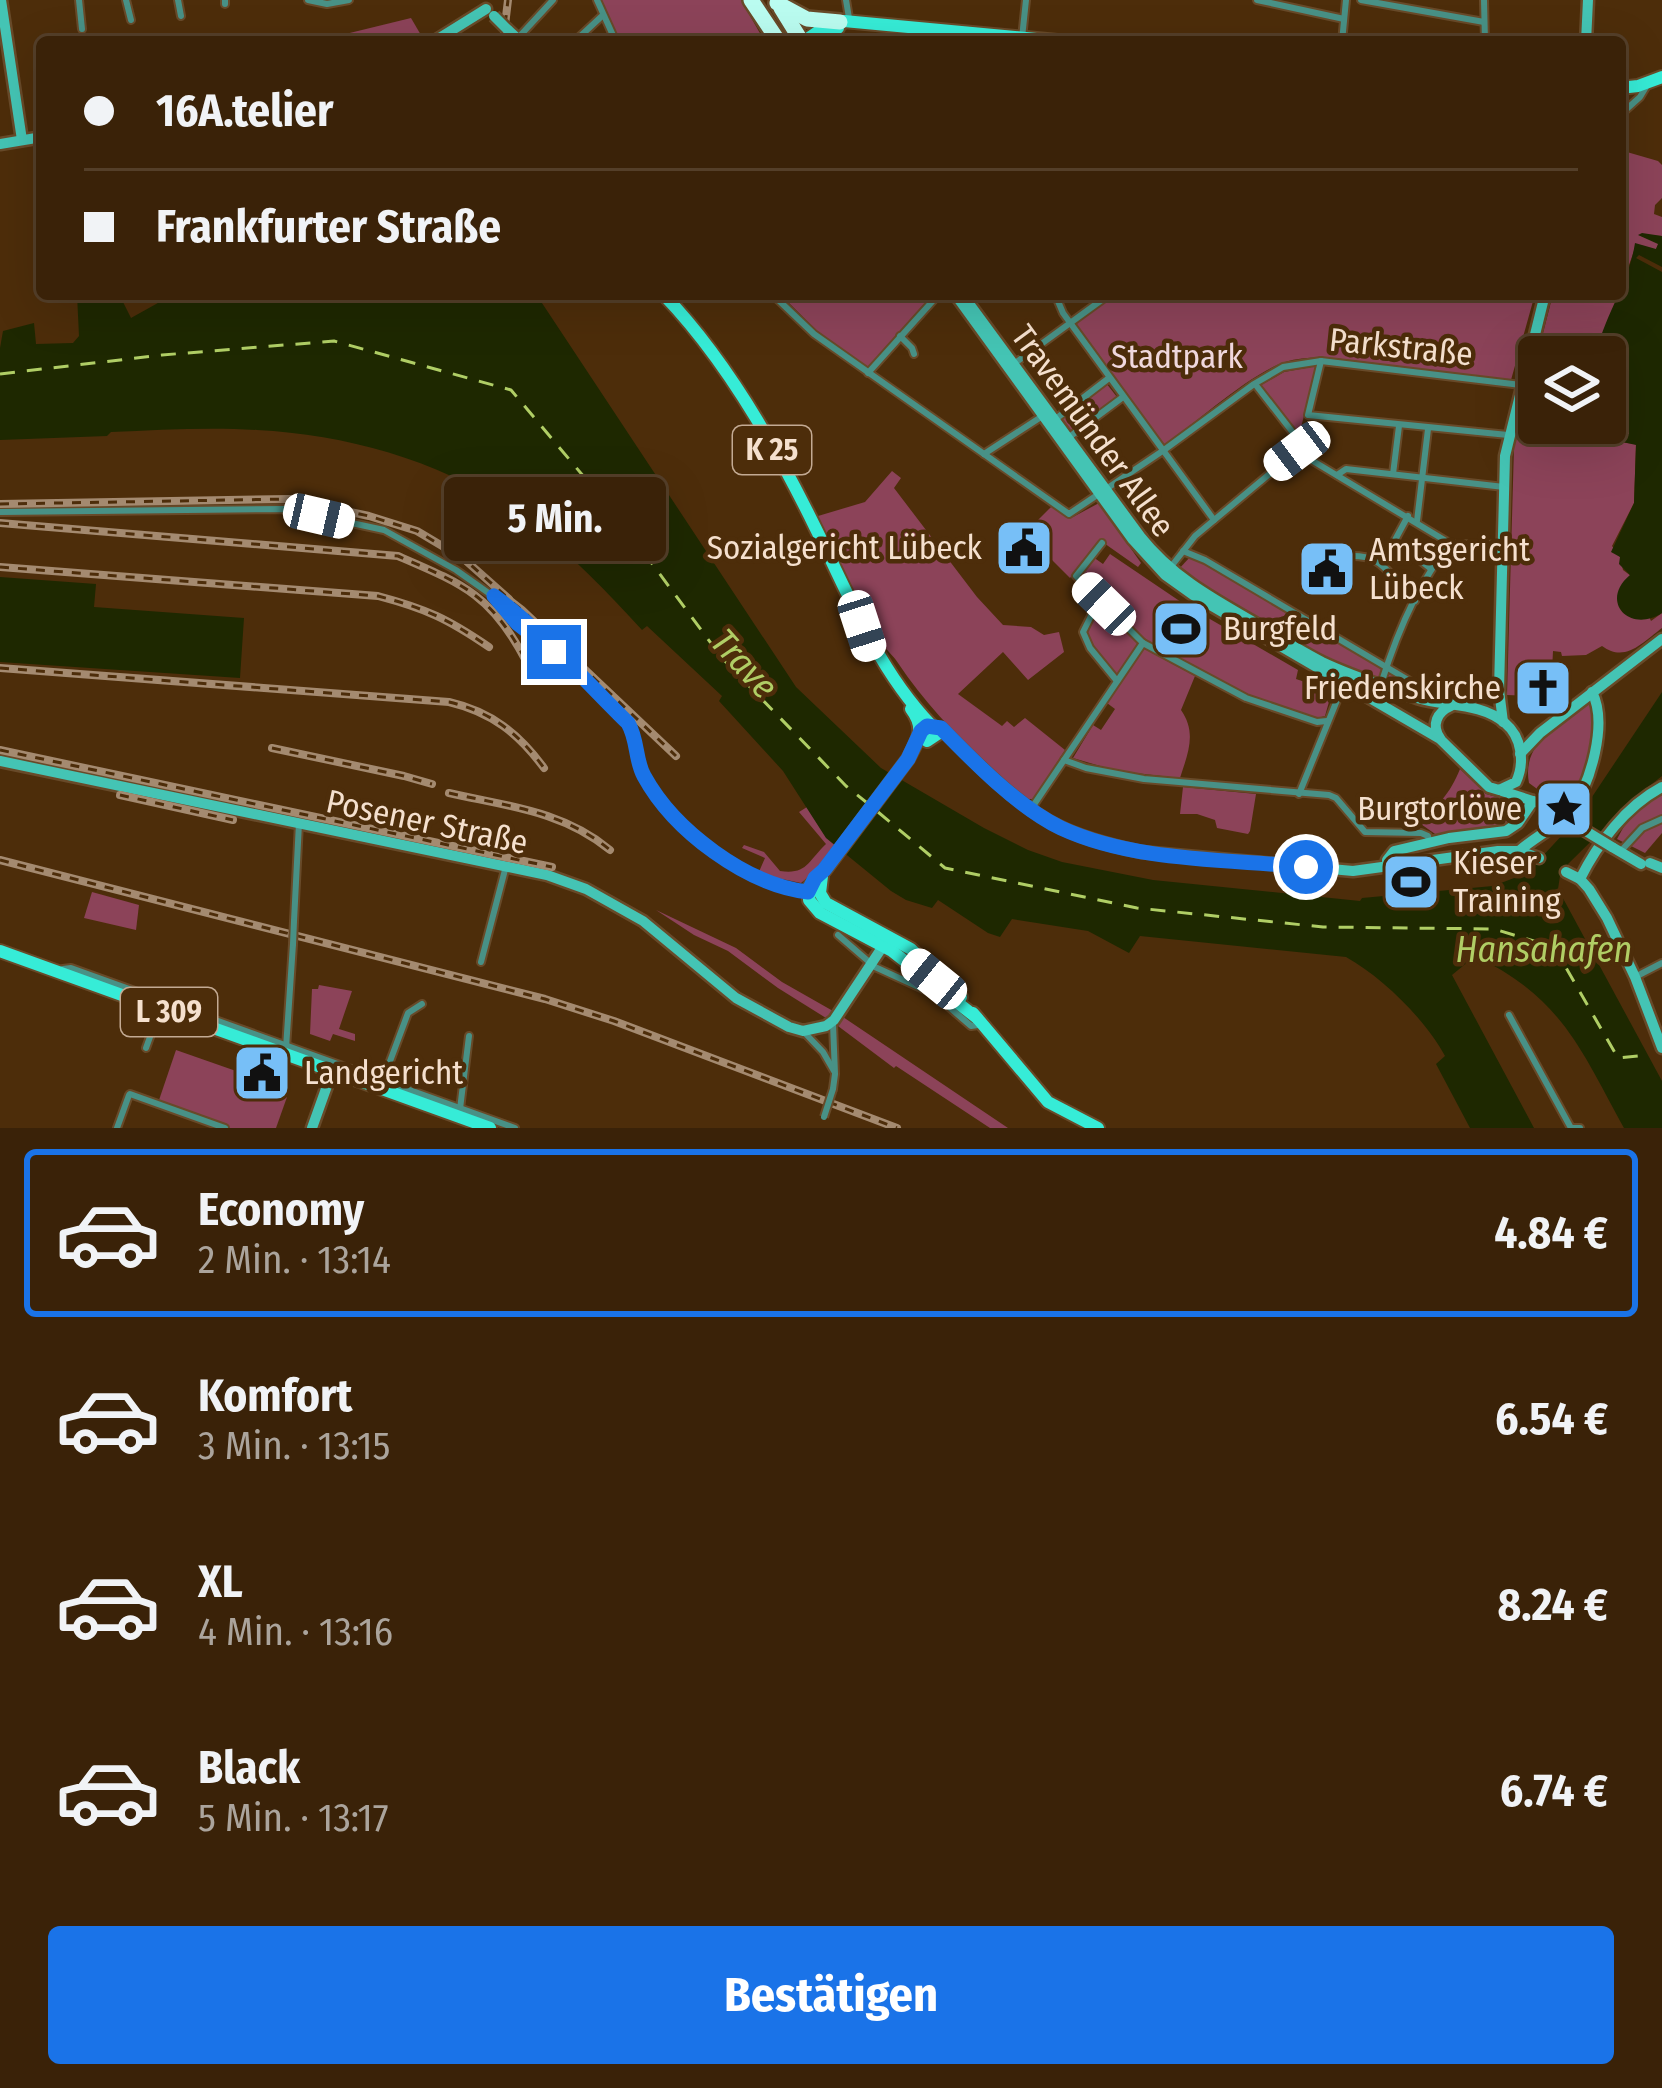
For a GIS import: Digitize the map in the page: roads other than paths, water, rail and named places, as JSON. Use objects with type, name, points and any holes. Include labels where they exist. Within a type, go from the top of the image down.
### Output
[{"type":"highway","points":[[766,3],[807,19],[845,22]]},
{"type":"highway","points":[[766,3],[788,36]]},
{"type":"highway","points":[[766,3],[788,36]]},
{"type":"main road","points":[[1,0],[22,140]]},
{"type":"main road","points":[[1589,36],[1591,0]]},
{"type":"main road","points":[[453,36],[486,6],[515,36]]},
{"type":"main road","points":[[800,36],[845,22],[923,36]]},
{"type":"main road","points":[[827,36],[845,22]]},
{"type":"main road","points":[[1626,85],[1647,84],[1661,73]]},
{"type":"main road","points":[[1626,83],[1661,73]]},
{"type":"main road","points":[[0,144],[36,138]]},
{"type":"main road","name":"K 25","points":[[669,300],[696,328],[732,380],[805,507],[883,663],[934,730]]},
{"type":"main road","name":"Travemünder Allee","points":[[963,300],[1103,492],[1163,568],[1193,596],[1440,739],[1489,787],[1499,790]]},
{"type":"main road","points":[[1534,336],[1543,300]]},
{"type":"main road","points":[[1499,790],[1518,779],[1520,754],[1516,737],[1503,722],[1502,697],[1504,487],[1508,435],[1518,397]]},
{"type":"main road","name":"Travemünder Allee","points":[[1163,568],[1316,658],[1439,703],[1482,711],[1503,722]]},
{"type":"main road","name":"K 25","points":[[861,623],[877,668],[934,730]]},
{"type":"main road","points":[[1520,754],[1540,733],[1662,639]]},
{"type":"main road","points":[[1519,851],[1570,811],[1586,783],[1597,728],[1598,706],[1592,692]]},
{"type":"main road","points":[[1482,711],[1502,697]]},
{"type":"main road","points":[[1440,739],[1436,719],[1454,704]]},
{"type":"main road","points":[[979,1020],[886,941],[820,914],[813,894],[815,878],[934,730],[1059,827],[1141,852],[1353,871],[1481,852],[1519,851],[1539,858]]},
{"type":"main road","points":[[1516,737],[1540,733]]},
{"type":"main road","name":"Posener Straße","points":[[0,761],[547,875],[614,904],[657,932],[736,998],[803,1031]]},
{"type":"main road","points":[[1518,779],[1538,803]]},
{"type":"main road","points":[[1580,879],[1632,807],[1662,787]]},
{"type":"main road","points":[[1499,790],[1538,803],[1651,864]]},
{"type":"main road","points":[[1387,867],[1394,850],[1506,831],[1538,803]]},
{"type":"main road","points":[[1566,872],[1580,879],[1606,915],[1661,1040]]},
{"type":"main road","points":[[813,894],[886,941],[967,1004],[1048,1102],[1098,1128]]},
{"type":"main road","points":[[803,1031],[826,1026],[836,1017],[886,941]]},
{"type":"main road","name":"L 309","points":[[0,950],[286,1050],[332,1072],[490,1128]]},
{"type":"main road","points":[[312,1128],[332,1072]]},
{"type":"street","points":[[79,0],[82,29]]},
{"type":"street","points":[[126,0],[131,20]]},
{"type":"street","points":[[178,0],[181,16]]},
{"type":"street","points":[[308,0],[323,4],[349,0]]},
{"type":"street","points":[[522,36],[553,0]]},
{"type":"street","points":[[597,0],[613,36]]},
{"type":"street","points":[[845,22],[846,0]]},
{"type":"street","points":[[1022,36],[1026,0]]},
{"type":"street","points":[[1257,0],[1344,19]]},
{"type":"street","points":[[1343,36],[1346,0]]},
{"type":"street","points":[[1361,0],[1484,22]]},
{"type":"street","points":[[1484,0],[1484,36]]},
{"type":"street","points":[[580,36],[603,15]]},
{"type":"street","points":[[1626,110],[1647,84]]},
{"type":"street","points":[[778,300],[814,334],[1069,514],[1103,492]]},
{"type":"street","points":[[868,373],[933,300]]},
{"type":"street","points":[[1058,300],[1214,520]]},
{"type":"street","points":[[1011,366],[1102,300]]},
{"type":"street","points":[[900,336],[914,354]]},
{"type":"street","points":[[1321,361],[1308,415],[1508,435]]},
{"type":"street","name":"Parkstraße","points":[[1103,492],[1283,367],[1321,361],[1518,385]]},
{"type":"street","points":[[984,454],[1109,378]]},
{"type":"street","points":[[1255,384],[1299,447],[1337,475],[1451,544],[1503,545]]},
{"type":"street","points":[[1065,440],[1123,397]]},
{"type":"street","points":[[1393,474],[1399,426]]},
{"type":"street","points":[[1417,522],[1428,429]]},
{"type":"street","points":[[1163,568],[1299,447]]},
{"type":"street","points":[[1337,475],[1346,469],[1504,487]]},
{"type":"street","points":[[0,512],[287,509],[384,530],[494,596],[578,669],[633,730],[638,764],[646,779],[684,825],[747,874],[784,888],[800,900],[813,894]]},
{"type":"street","points":[[1408,516],[1396,543],[1431,569]]},
{"type":"street","points":[[1102,543],[1076,576],[1143,643],[1246,698],[1317,722],[1327,721]]},
{"type":"street","points":[[1381,684],[1431,569],[1451,544]]},
{"type":"street","points":[[1183,550],[1415,683],[1439,703]]},
{"type":"street","points":[[1340,557],[1379,561],[1415,601]]},
{"type":"street","points":[[1104,604],[1092,614],[1083,632],[1117,681]]},
{"type":"street","points":[[1031,809],[1143,643]]},
{"type":"street","points":[[1299,794],[1344,683]]},
{"type":"street","points":[[1064,760],[1144,779],[1333,796],[1365,832],[1421,833],[1429,842]]},
{"type":"street","points":[[1620,851],[1642,828],[1662,819]]},
{"type":"street","points":[[286,1050],[299,823]]},
{"type":"street","points":[[481,962],[506,866]]},
{"type":"street","points":[[847,945],[854,929]]},
{"type":"street","points":[[838,935],[871,964],[934,994],[973,1028],[979,1020]]},
{"type":"street","points":[[1634,976],[1662,963]]},
{"type":"street","points":[[53,970],[71,968],[286,1050],[514,1128]]},
{"type":"street","points":[[383,1080],[408,1013],[422,1004]]},
{"type":"street","points":[[146,1048],[160,1009]]},
{"type":"street","points":[[1509,1016],[1571,1128],[1580,1128]]},
{"type":"street","points":[[821,1128],[835,1074],[832,1035],[836,1017]]},
{"type":"street","name":"Posener Straße","points":[[803,1031],[835,1074]]},
{"type":"street","points":[[460,1108],[470,1036]]},
{"type":"street","points":[[117,1128],[130,1093],[225,1128]]},
{"type":"water","points":[[1638,235],[1662,236],[1662,267],[1639,255],[1636,258],[1662,272],[1662,613],[1639,620],[1622,612],[1618,604],[1621,585],[1630,575],[1619,564],[1620,557],[1611,552],[1634,503],[1636,445],[1626,443],[1626,336],[1602,336],[1616,300],[1626,300],[1626,274],[1635,243],[1656,249],[1658,244]]},
{"type":"water","points":[[77,300],[122,300],[131,318],[163,300],[540,300],[796,687],[881,768],[984,828],[1062,862],[1153,880],[1360,901],[1493,886],[1527,873],[1578,818],[1662,692],[1662,776],[1568,864],[1558,889],[1662,1081],[1662,1128],[1624,1128],[1580,1049],[1549,1008],[1505,972],[1475,956],[1452,975],[1534,1128],[1470,1128],[1436,1064],[1445,1056],[1426,1028],[1402,1000],[1346,957],[1140,936],[1129,953],[1088,931],[1012,919],[1000,937],[938,900],[932,908],[906,900],[826,838],[783,771],[719,701],[722,696],[647,626],[642,630],[530,523],[468,484],[401,456],[293,433],[166,430],[0,440],[3,331],[34,323],[36,344],[73,343],[79,336]]},
{"type":"water","points":[[0,577],[96,584],[94,607],[244,618],[240,678],[0,662]]},
{"type":"railway","points":[[504,36],[508,0]]},
{"type":"railway","points":[[0,504],[290,499],[417,531],[464,559],[509,599]]},
{"type":"railway","points":[[0,523],[398,556],[474,594],[501,621],[526,661]]},
{"type":"railway","points":[[0,567],[378,596],[436,616],[489,647]]},
{"type":"railway","points":[[499,592],[676,756]]},
{"type":"railway","points":[[0,668],[449,702],[503,726],[544,768]]},
{"type":"railway","points":[[272,748],[432,784]]},
{"type":"railway","points":[[0,750],[552,867]]},
{"type":"railway","points":[[449,793],[554,818],[610,850]]},
{"type":"railway","points":[[120,795],[233,820]]},
{"type":"railway","points":[[0,860],[545,999],[897,1128]]},
{"type":"place","name":"Sozialgericht Lübeck","points":[[1024,548]]},
{"type":"place","name":"Amtsgericht Lübeck","points":[[1327,569]]},
{"type":"place","name":"Burgfeld","points":[[1181,629]]},
{"type":"place","name":"Friedenskirche","points":[[1543,688]]},
{"type":"place","name":"Burgtorlöwe","points":[[1564,809]]},
{"type":"place","name":"Kieser Training","points":[[1411,882]]},
{"type":"place","name":"Landgericht","points":[[262,1073]]},
{"type":"park label","name":"Stadtpark","points":[[1177,357]]},
{"type":"water label","name":"Trave","points":[[744,664]]},
{"type":"water label","name":"Hansahafen","points":[[1544,950]]}]
